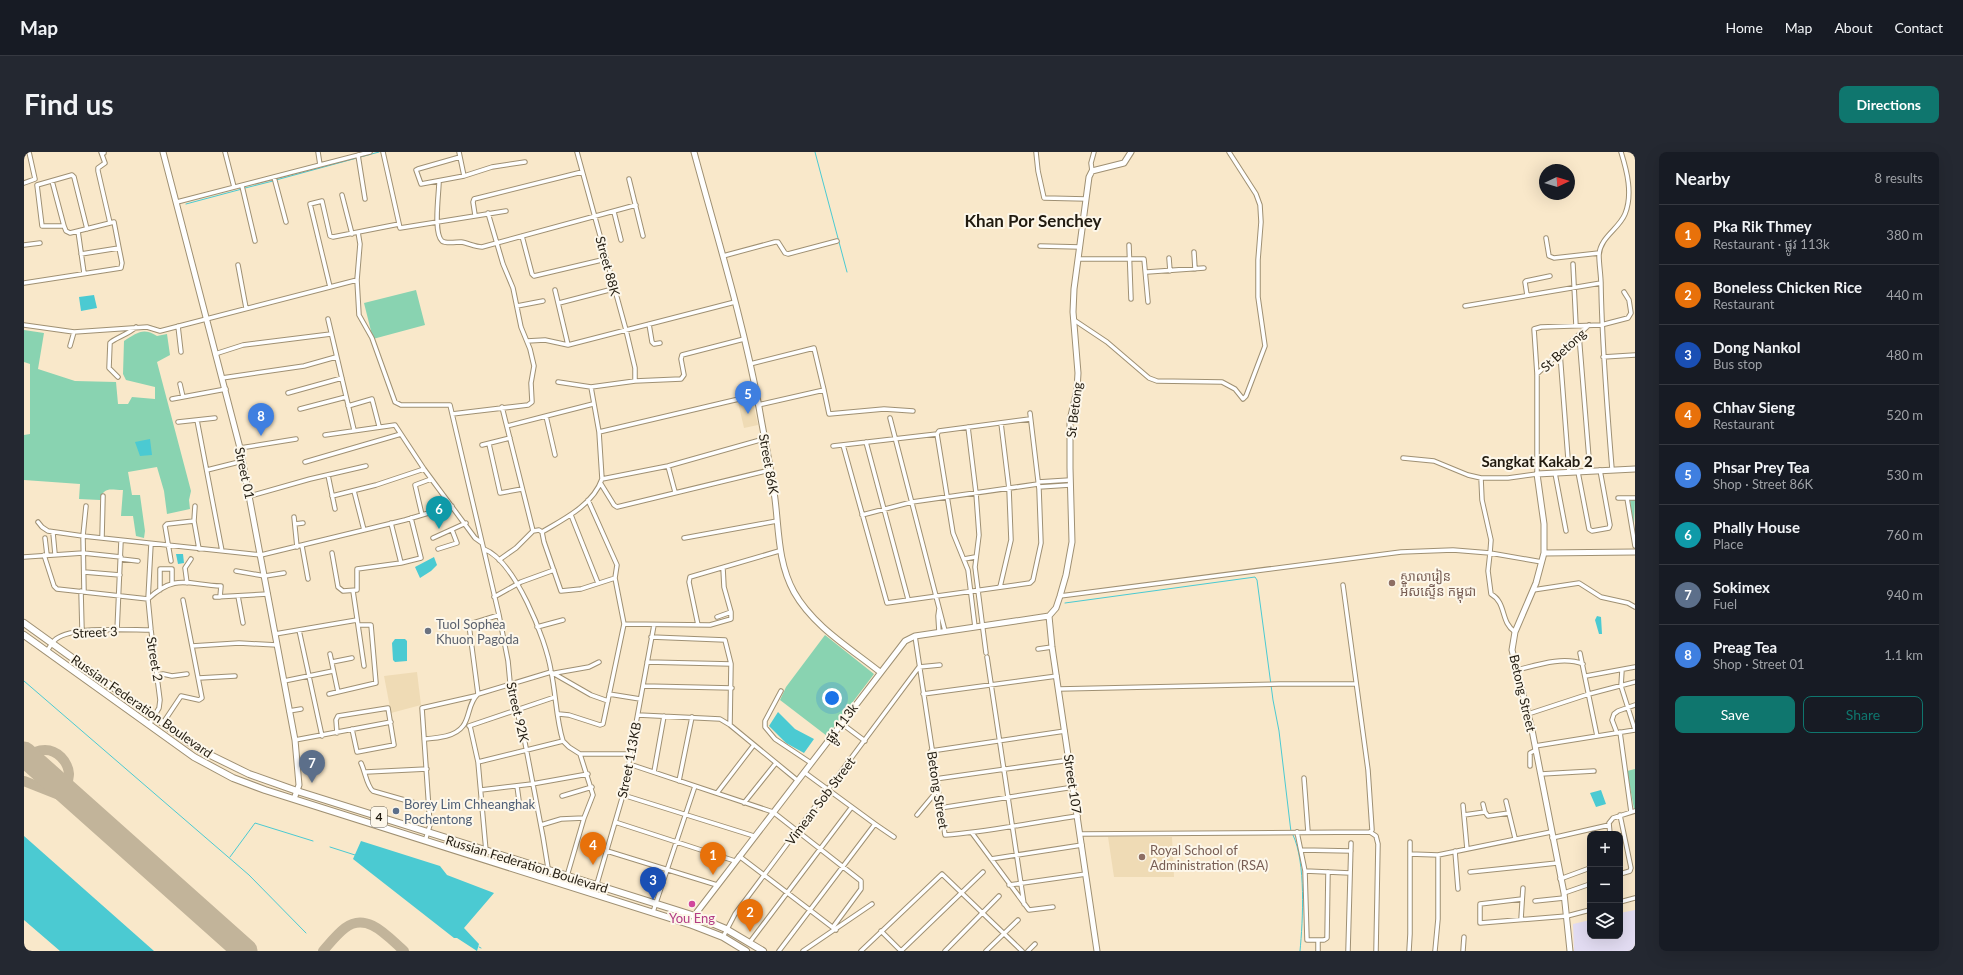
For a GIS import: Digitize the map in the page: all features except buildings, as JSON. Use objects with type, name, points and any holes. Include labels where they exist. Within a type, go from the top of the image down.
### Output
[{"type":"highway","name":"Russian Federation Boulevard","points":[[24,623],[200,750],[226,764],[253,776],[297,791],[695,916],[726,929],[750,942],[762,951]]},
{"type":"highway","name":"Russian Federation Boulevard","points":[[24,635],[194,757],[249,784],[692,925],[723,937],[746,951]]},
{"type":"street","points":[[103,152],[105,163],[98,168],[98,171],[110,223]]},
{"type":"street","name":"Street 01","points":[[164,152],[243,461],[295,740],[299,785],[294,799]]},
{"type":"street","points":[[225,152],[234,187]]},
{"type":"street","points":[[318,152],[320,165]]},
{"type":"street","points":[[177,202],[234,187],[242,188],[320,165],[358,157],[370,152]]},
{"type":"street","points":[[384,152],[400,228],[506,211]]},
{"type":"street","points":[[459,152],[464,176]]},
{"type":"street","name":"Street 88K","points":[[577,152],[626,330],[635,368],[635,381]]},
{"type":"street","name":"Street 86K","points":[[694,152],[735,302],[750,364],[770,470],[777,521],[779,551],[794,592],[810,614],[826,630],[880,672]]},
{"type":"street","points":[[1036,152],[1038,171],[1044,198],[1086,199]]},
{"type":"street","points":[[1094,152],[1091,163],[1092,171],[1124,163],[1130,152]]},
{"type":"street","points":[[1074,320],[1107,342],[1149,378],[1157,381],[1222,382],[1235,389],[1243,399],[1246,396],[1265,346],[1258,297],[1258,260],[1261,222],[1260,205],[1256,194],[1229,152]]},
{"type":"street","points":[[1612,469],[1601,325],[1599,253],[1605,240],[1625,215],[1629,189],[1627,173],[1621,152]]},
{"type":"street","points":[[24,155],[29,153],[35,179],[24,183]]},
{"type":"street","points":[[358,157],[365,199]]},
{"type":"street","points":[[460,157],[416,170],[421,184],[439,182],[492,167],[524,162]]},
{"type":"street","name":"St Betong","points":[[1049,616],[1056,608],[1060,596],[1066,575],[1072,542],[1070,420],[1077,390],[1078,373],[1074,320],[1074,288],[1084,224],[1089,177],[1092,171]]},
{"type":"street","points":[[475,215],[474,199],[582,172]]},
{"type":"street","points":[[64,226],[44,227],[42,223],[37,185],[69,175],[74,177],[87,229]]},
{"type":"street","points":[[275,178],[286,222]]},
{"type":"street","points":[[629,179],[643,236]]},
{"type":"street","points":[[24,282],[120,268],[122,266],[114,222],[68,233],[64,226],[52,180]]},
{"type":"street","points":[[439,182],[437,222],[441,239],[444,242],[462,242],[482,247],[636,205]]},
{"type":"street","points":[[242,188],[255,241]]},
{"type":"street","points":[[342,195],[352,234]]},
{"type":"street","points":[[330,287],[310,204],[322,201],[331,237],[399,224]]},
{"type":"street","points":[[614,212],[622,240]]},
{"type":"street","points":[[452,414],[528,405],[532,402],[531,383],[534,366],[521,327],[512,288],[496,243],[488,213]]},
{"type":"street","points":[[1046,222],[1084,224]]},
{"type":"street","points":[[78,231],[84,273]]},
{"type":"street","points":[[24,325],[74,332],[136,327],[150,327],[157,331],[357,280],[360,244],[358,232]]},
{"type":"street","points":[[522,236],[532,274],[534,276],[606,259]]},
{"type":"street","points":[[1546,238],[1549,256],[1554,258],[1599,253]]},
{"type":"street","points":[[722,256],[775,242],[778,242],[785,253],[788,254],[837,241]]},
{"type":"street","points":[[24,245],[40,243]]},
{"type":"street","points":[[1130,245],[1131,299]]},
{"type":"street","points":[[1040,246],[1080,247]]},
{"type":"street","points":[[81,254],[119,248]]},
{"type":"street","points":[[1194,252],[1195,269]]},
{"type":"street","points":[[1169,258],[1170,271]]},
{"type":"street","points":[[1078,260],[1144,259],[1147,272],[1148,302]]},
{"type":"street","points":[[238,264],[246,308]]},
{"type":"street","points":[[1573,264],[1576,326]]},
{"type":"street","points":[[1147,272],[1204,268]]},
{"type":"street","points":[[1527,295],[1526,281],[1550,276]]},
{"type":"street","name":"Street 92K","points":[[357,280],[360,318],[372,338],[395,402],[401,405],[450,405],[499,615],[508,662],[510,683],[526,750],[541,825],[548,870],[546,878]]},
{"type":"street","points":[[1465,306],[1601,284]]},
{"type":"street","points":[[559,303],[614,288]]},
{"type":"street","points":[[556,290],[568,345]]},
{"type":"street","points":[[1537,474],[1537,374],[1534,329],[1541,326],[1601,325],[1631,316],[1629,300],[1624,292]]},
{"type":"street","points":[[517,306],[543,301]]},
{"type":"street","points":[[527,342],[545,340],[568,345],[735,302]]},
{"type":"street","points":[[328,319],[354,430]]},
{"type":"street","points":[[649,324],[652,342],[654,344],[660,343]]},
{"type":"street","name":"St Betong","points":[[1537,374],[1589,325]]},
{"type":"street","points":[[178,326],[181,352]]},
{"type":"street","points":[[118,377],[109,368],[110,343],[113,340],[126,336],[136,327]]},
{"type":"street","points":[[70,346],[74,332]]},
{"type":"street","points":[[216,354],[243,345],[331,334]]},
{"type":"street","points":[[1579,335],[1590,471]]},
{"type":"street","points":[[558,382],[591,387],[635,381],[683,378],[682,355],[744,340]]},
{"type":"street","points":[[750,364],[814,348],[829,414],[884,409],[914,411]]},
{"type":"street","points":[[1560,353],[1569,472]]},
{"type":"street","points":[[1603,357],[1635,355]]},
{"type":"street","points":[[222,378],[304,366],[336,357]]},
{"type":"street","points":[[288,393],[342,378]]},
{"type":"street","points":[[180,384],[183,397]]},
{"type":"street","points":[[499,560],[516,548],[533,531],[539,530],[542,532],[571,515],[588,500],[601,484],[599,432],[591,387]]},
{"type":"street","points":[[172,399],[226,390]]},
{"type":"street","points":[[758,405],[824,390]]},
{"type":"street","points":[[599,432],[756,395]]},
{"type":"street","points":[[300,409],[346,397]]},
{"type":"street","points":[[348,406],[372,399],[379,426]]},
{"type":"street","points":[[507,426],[593,404]]},
{"type":"street","points":[[502,407],[533,531]]},
{"type":"street","points":[[843,445],[887,603],[977,589],[1030,583],[1033,580],[1041,543],[1038,484],[1030,413]]},
{"type":"street","points":[[546,416],[555,454]]},
{"type":"street","points":[[178,422],[215,418]]},
{"type":"street","points":[[890,418],[937,595],[945,631]]},
{"type":"street","points":[[833,446],[937,434],[939,431],[1030,419]]},
{"type":"street","points":[[197,420],[222,551]]},
{"type":"street","points":[[1000,587],[1011,540],[1009,489],[1001,423]]},
{"type":"street","points":[[325,436],[379,426],[395,425],[431,479],[466,523],[475,538],[482,543]]},
{"type":"street","points":[[968,427],[976,493],[979,535],[975,557],[977,589],[1024,904]]},
{"type":"street","points":[[305,462],[401,434]]},
{"type":"street","points":[[937,434],[953,533],[968,570],[975,627]]},
{"type":"street","points":[[482,445],[510,438]]},
{"type":"street","points":[[240,448],[296,439]]},
{"type":"street","points":[[602,479],[668,466],[764,439]]},
{"type":"street","points":[[866,442],[908,599]]},
{"type":"street","points":[[488,444],[500,493],[522,489]]},
{"type":"street","points":[[1403,458],[1434,461],[1468,475],[1481,478],[1508,478],[1537,474],[1635,469]]},
{"type":"street","points":[[207,470],[243,461]]},
{"type":"street","points":[[250,496],[366,466]]},
{"type":"street","points":[[668,466],[675,492]]},
{"type":"street","points":[[332,496],[354,491],[424,469]]},
{"type":"street","points":[[601,484],[614,505],[617,507],[770,470]]},
{"type":"street","points":[[1578,472],[1589,528],[1592,531],[1609,528],[1610,525],[1600,470]]},
{"type":"street","points":[[1555,473],[1566,531]]},
{"type":"street","name":"Betong Street","points":[[1537,474],[1544,524],[1544,553],[1533,590],[1515,632],[1512,650],[1536,748],[1564,895],[1570,951]]},
{"type":"street","points":[[328,475],[335,509]]},
{"type":"street","points":[[1481,478],[1482,500],[1490,540],[1488,571],[1491,594],[1500,600],[1510,628],[1515,632]]},
{"type":"street","points":[[422,515],[415,485],[431,479]]},
{"type":"street","points":[[862,515],[912,502],[1038,484],[1070,482]]},
{"type":"street","points":[[354,491],[364,530]]},
{"type":"street","points":[[102,538],[104,496]]},
{"type":"street","points":[[1618,498],[1635,498]]},
{"type":"street","points":[[1627,498],[1635,546]]},
{"type":"street","points":[[559,714],[602,725],[610,694],[624,624],[615,578],[617,565],[588,500]]},
{"type":"street","points":[[82,630],[84,572],[83,553],[86,506]]},
{"type":"street","points":[[195,506],[194,521],[199,548]]},
{"type":"street","points":[[38,522],[48,531],[122,541],[261,555],[412,518],[452,506]]},
{"type":"street","points":[[571,515],[598,583]]},
{"type":"street","points":[[294,518],[299,546],[308,580]]},
{"type":"street","points":[[332,553],[338,587],[343,591],[353,592],[359,588],[357,569],[401,563],[421,558],[412,518]]},
{"type":"street","points":[[171,561],[165,526],[167,524],[194,521]]},
{"type":"street","points":[[684,538],[777,521]]},
{"type":"street","points":[[295,524],[303,523]]},
{"type":"street","points":[[391,523],[401,563]]},
{"type":"street","points":[[432,538],[466,523]]},
{"type":"street","points":[[438,549],[457,542],[452,530]]},
{"type":"street","points":[[1633,535],[1635,530]]},
{"type":"street","points":[[542,532],[561,591],[581,589],[615,578]]},
{"type":"street","points":[[53,533],[55,554]]},
{"type":"street","points":[[45,538],[45,555],[55,588],[118,594],[148,599],[172,583],[180,581],[220,586],[220,597]]},
{"type":"street","points":[[116,631],[122,541]]},
{"type":"street","name":"Street 2","points":[[149,725],[155,717],[160,700],[158,675],[150,630],[148,599],[151,544]]},
{"type":"street","points":[[484,549],[491,552],[499,560],[518,584],[537,627],[553,672],[554,697],[559,714],[562,741],[580,754],[631,754]]},
{"type":"street","points":[[1060,596],[1401,552],[1453,550],[1490,553],[1542,562]]},
{"type":"street","points":[[698,625],[688,579],[690,577],[779,551]]},
{"type":"street","points":[[1544,553],[1635,552]]},
{"type":"street","points":[[24,557],[83,553],[138,561]]},
{"type":"street","points":[[964,558],[975,557]]},
{"type":"street","points":[[187,583],[185,568],[191,559]]},
{"type":"street","points":[[624,624],[710,626],[728,621],[732,616],[724,587],[723,568]]},
{"type":"street","points":[[160,590],[160,569],[172,569],[172,583]]},
{"type":"street","points":[[494,597],[518,584],[554,570]]},
{"type":"street","points":[[236,571],[265,576],[284,573]]},
{"type":"street","points":[[84,572],[120,575]]},
{"type":"street","points":[[1533,590],[1579,583],[1600,597],[1635,605]]},
{"type":"street","points":[[1343,585],[1368,770],[1372,830],[1370,832]]},
{"type":"street","points":[[353,592],[364,666]]},
{"type":"street","points":[[215,597],[268,594]]},
{"type":"street","points":[[238,596],[243,623]]},
{"type":"street","points":[[163,723],[181,696],[202,698],[183,600]]},
{"type":"street","points":[[939,608],[939,632]]},
{"type":"street","points":[[717,617],[731,612]]},
{"type":"street","points":[[464,726],[468,709],[476,695],[469,625],[499,615]]},
{"type":"street","name":"ផ្លូវ 113k","points":[[692,925],[695,916],[717,885],[902,644],[915,636],[1049,616]]},
{"type":"street","name":"Street 107","points":[[1049,616],[1052,647],[1074,787],[1097,951]]},
{"type":"street","points":[[537,627],[563,620]]},
{"type":"street","points":[[275,634],[358,623],[371,625],[376,683],[329,694]]},
{"type":"street","name":"Street 113KB","points":[[594,894],[623,795],[654,625]]},
{"type":"street","name":"Street 3","points":[[47,651],[55,639],[68,633],[82,630],[150,630]]},
{"type":"street","points":[[298,630],[322,736]]},
{"type":"street","name":"Betong Street","points":[[915,636],[937,791],[945,835],[972,833],[1012,825],[1078,816]]},
{"type":"street","points":[[652,637],[724,639],[727,641],[731,664],[732,688],[730,725]]},
{"type":"street","points":[[192,646],[239,643],[277,646]]},
{"type":"street","points":[[1038,649],[1052,647]]},
{"type":"street","points":[[1580,653],[1586,676],[1597,736]]},
{"type":"street","points":[[330,654],[338,692]]},
{"type":"street","points":[[332,662],[352,658]]},
{"type":"street","points":[[1517,670],[1557,662],[1574,661],[1583,664]]},
{"type":"street","points":[[425,841],[430,825],[422,708],[476,695],[510,683],[553,672],[589,667],[599,662]]},
{"type":"street","points":[[647,662],[731,664]]},
{"type":"street","points":[[919,667],[940,665]]},
{"type":"street","name":"Vimean Sob Street","points":[[723,937],[735,914],[919,667]]},
{"type":"street","points":[[1586,676],[1635,667]]},
{"type":"street","points":[[1530,766],[1530,753],[1536,748],[1635,730],[1621,686],[1622,670]]},
{"type":"street","points":[[284,681],[334,671]]},
{"type":"street","points":[[553,672],[592,695],[608,701]]},
{"type":"street","points":[[158,675],[163,674],[172,676],[187,674]]},
{"type":"street","points":[[199,678],[235,676]]},
{"type":"street","points":[[923,694],[1057,676]]},
{"type":"street","points":[[1528,714],[1589,694],[1635,682]]},
{"type":"street","points":[[1059,688],[1265,684],[1356,684]]},
{"type":"street","points":[[643,686],[732,688]]},
{"type":"street","points":[[781,691],[765,721],[765,727],[775,738],[811,763]]},
{"type":"street","points":[[610,694],[640,699]]},
{"type":"street","points":[[424,739],[442,738],[464,726],[470,726],[554,697]]},
{"type":"street","points":[[1610,831],[1609,825],[1613,818],[1633,811],[1618,732],[1612,717],[1618,711],[1635,705]]},
{"type":"street","points":[[337,732],[336,718],[341,715],[386,708],[389,710],[394,744],[358,752],[356,750],[352,729]]},
{"type":"street","points":[[289,711],[301,709]]},
{"type":"street","points":[[638,715],[720,719],[730,725],[753,746],[797,780]]},
{"type":"street","points":[[654,772],[664,716]]},
{"type":"street","points":[[679,781],[692,717]]},
{"type":"street","points":[[295,740],[391,722]]},
{"type":"street","points":[[841,722],[865,741]]},
{"type":"street","points":[[470,726],[478,762],[482,790],[486,851]]},
{"type":"street","points":[[931,751],[1000,742],[1065,731]]},
{"type":"street","points":[[478,762],[562,741]]},
{"type":"street","points":[[717,794],[753,746]]},
{"type":"street","points":[[567,876],[584,818],[592,800],[592,787],[580,754]]},
{"type":"street","points":[[936,779],[1070,760]]},
{"type":"street","points":[[360,763],[366,772],[368,786],[373,791],[429,807]]},
{"type":"street","points":[[744,803],[776,763]]},
{"type":"street","points":[[629,764],[773,812],[861,881],[861,889],[834,928]]},
{"type":"street","points":[[366,772],[427,769]]},
{"type":"street","points":[[1541,774],[1594,771]]},
{"type":"street","points":[[804,772],[827,791],[894,837]]},
{"type":"street","points":[[482,790],[532,784],[588,774]]},
{"type":"street","points":[[1304,778],[1308,832]]},
{"type":"street","points":[[517,786],[520,808]]},
{"type":"street","points":[[653,912],[695,786]]},
{"type":"street","points":[[562,796],[592,787]]},
{"type":"street","points":[[940,808],[1074,787]]},
{"type":"street","points":[[917,815],[937,791]]},
{"type":"street","points":[[623,795],[754,836]]},
{"type":"street","points":[[1506,801],[1515,838]]},
{"type":"street","points":[[1483,804],[1485,812],[1490,816],[1509,813]]},
{"type":"street","points":[[1463,805],[1467,849]]},
{"type":"street","points":[[750,942],[851,808]]},
{"type":"street","points":[[1464,815],[1485,812]]},
{"type":"street","points":[[1620,815],[1631,868],[1630,871],[1623,873]]},
{"type":"street","points":[[541,825],[561,819],[584,818]]},
{"type":"street","points":[[615,822],[676,843],[737,859],[764,875],[834,928]]},
{"type":"street","points":[[779,951],[875,824]]},
{"type":"street","points":[[1552,838],[1609,825]]},
{"type":"street","points":[[1296,832],[1302,850],[1305,871],[1307,940],[1325,940],[1327,937],[1328,872]]},
{"type":"street","points":[[1080,834],[1370,832],[1376,836],[1378,844],[1376,951]]},
{"type":"street","points":[[1410,854],[1438,855],[1515,838],[1551,832]]},
{"type":"street","points":[[972,833],[1029,910],[1032,911],[1053,908]]},
{"type":"street","points":[[1409,951],[1410,842]]},
{"type":"street","points":[[1348,951],[1351,843]]},
{"type":"street","points":[[991,859],[1082,845]]},
{"type":"street","points":[[1302,850],[1351,851]]},
{"type":"street","points":[[607,851],[717,885]]},
{"type":"street","points":[[1455,851],[1458,889]]},
{"type":"street","points":[[1436,951],[1438,919],[1438,855]]},
{"type":"street","points":[[1470,872],[1557,863]]},
{"type":"street","points":[[1560,879],[1587,869]]},
{"type":"street","points":[[1305,871],[1350,873]]},
{"type":"street","points":[[881,931],[901,951],[983,872]]},
{"type":"street","points":[[861,951],[942,874],[1022,951]]},
{"type":"street","points":[[1010,885],[1086,874]]},
{"type":"street","points":[[1535,901],[1564,895],[1587,885]]},
{"type":"street","points":[[1521,919],[1522,888]]},
{"type":"street","points":[[945,951],[999,896]]},
{"type":"street","points":[[1623,901],[1635,898]]},
{"type":"street","points":[[1522,900],[1480,904],[1480,924],[1521,919],[1567,916],[1587,911]]},
{"type":"street","points":[[803,951],[834,928],[872,904]]},
{"type":"street","points":[[986,951],[1018,920]]},
{"type":"street","points":[[1463,951],[1464,936]]},
{"type":"street","points":[[1318,940],[1318,951]]},
{"type":"street","points":[[1028,951],[1035,944]]},
{"type":"shaded area","points":[[752,399],[758,425],[744,428],[738,402]]},
{"type":"shaded area","points":[[417,672],[421,705],[391,713],[384,676]]},
{"type":"shaded area","name":"Royal School of Administration (RSA)","points":[[1108,837],[1172,837],[1174,877],[1114,877]]},
{"type":"shaded area","points":[[1635,910],[1635,951],[1574,951],[1573,924],[1587,921],[1587,939],[1623,939],[1623,912]]},
{"type":"green space","points":[[416,290],[425,325],[373,339],[364,303]]},
{"type":"green space","points":[[24,330],[44,333],[38,369],[75,381],[116,382],[118,404],[128,404],[132,397],[155,399],[155,387],[126,380],[123,374],[124,341],[140,332],[148,332],[157,336],[167,334],[170,355],[157,362],[191,491],[189,500],[190,509],[167,514],[164,491],[157,467],[128,472],[132,495],[140,495],[145,531],[144,538],[136,536],[133,516],[121,516],[123,490],[108,490],[103,493],[100,500],[79,499],[80,484],[24,480],[24,435],[30,434],[30,364],[24,362]]},
{"type":"green space","points":[[1630,500],[1635,500],[1634,523],[1633,523]]},
{"type":"green space","points":[[825,635],[874,674],[827,736],[780,700],[786,687]]},
{"type":"green space","points":[[1635,769],[1635,809],[1634,809],[1627,771]]},
{"type":"water","points":[[94,295],[97,308],[81,311],[79,297]]},
{"type":"water","points":[[150,439],[152,455],[140,456],[135,442]]},
{"type":"water","points":[[176,554],[183,554],[184,563],[178,564]]},
{"type":"water","points":[[434,557],[437,565],[420,578],[415,567]]},
{"type":"water","points":[[1597,616],[1601,617],[1602,634],[1599,634],[1595,620]]},
{"type":"water","points":[[395,639],[405,639],[407,641],[407,661],[395,662],[393,660],[392,643]]},
{"type":"water","points":[[778,712],[795,729],[814,739],[804,753],[786,743],[769,726]]},
{"type":"water","points":[[1601,790],[1606,804],[1596,807],[1590,793]]},
{"type":"water","points":[[24,836],[154,951],[60,951],[24,920]]},
{"type":"water","points":[[361,841],[440,866],[447,875],[494,893],[464,928],[479,944],[477,951],[457,938],[454,938],[353,859]]},
{"type":"waterway","points":[[276,180],[379,152]]},
{"type":"waterway","points":[[815,152],[847,272]]},
{"type":"waterway","points":[[245,188],[273,181]]},
{"type":"waterway","points":[[186,204],[242,189]]},
{"type":"waterway","points":[[1065,603],[1255,577],[1257,580],[1273,700],[1279,731],[1291,832]]},
{"type":"waterway","points":[[24,681],[249,875],[306,933]]},
{"type":"waterway","points":[[230,857],[255,823],[313,841]]},
{"type":"waterway","points":[[1293,835],[1297,846],[1302,875],[1303,908],[1300,951]]},
{"type":"waterway","points":[[330,847],[355,855]]},
{"type":"taxiway","points":[[24,762],[30,755],[38,751],[49,750],[58,754],[67,765],[69,774],[68,786],[76,800]]},
{"type":"taxiway","points":[[24,781],[77,802]]},
{"type":"taxiway","points":[[323,951],[345,928],[361,922],[377,928],[404,951]]},
{"type":"runway","points":[[24,754],[245,951]]},
{"type":"place","name":"Phsar Prey Tea","points":[[748,414]]},
{"type":"place","name":"Preag Tea","points":[[261,436]]},
{"type":"place","name":"Phally House","points":[[439,529]]},
{"type":"place","name":"សាលារៀន អ៉ិសស្ទើន កម្ពុជា","points":[[1392,583]]},
{"type":"place","name":"Tuol Sophea Khuon Pagoda","points":[[428,631]]},
{"type":"place","name":"Sokimex","points":[[312,783]]},
{"type":"place","name":"Borey Lim Chheanghak Pochentong","points":[[396,811]]},
{"type":"place","name":"Royal School of Administration (RSA)","points":[[1142,857]]},
{"type":"place","name":"Chhav Sieng","points":[[593,865]]},
{"type":"place","name":"Pka Rik Thmey","points":[[713,875]]},
{"type":"place","name":"Dong Nankol","points":[[653,900]]},
{"type":"place","name":"You Eng","points":[[692,904]]},
{"type":"place","name":"Boneless Chicken Rice","points":[[750,932]]},
{"type":"district","name":"Khan Por Senchey","points":[[1033,221]]},
{"type":"district","name":"Sangkat Kakab 2","points":[[1537,462]]}]
